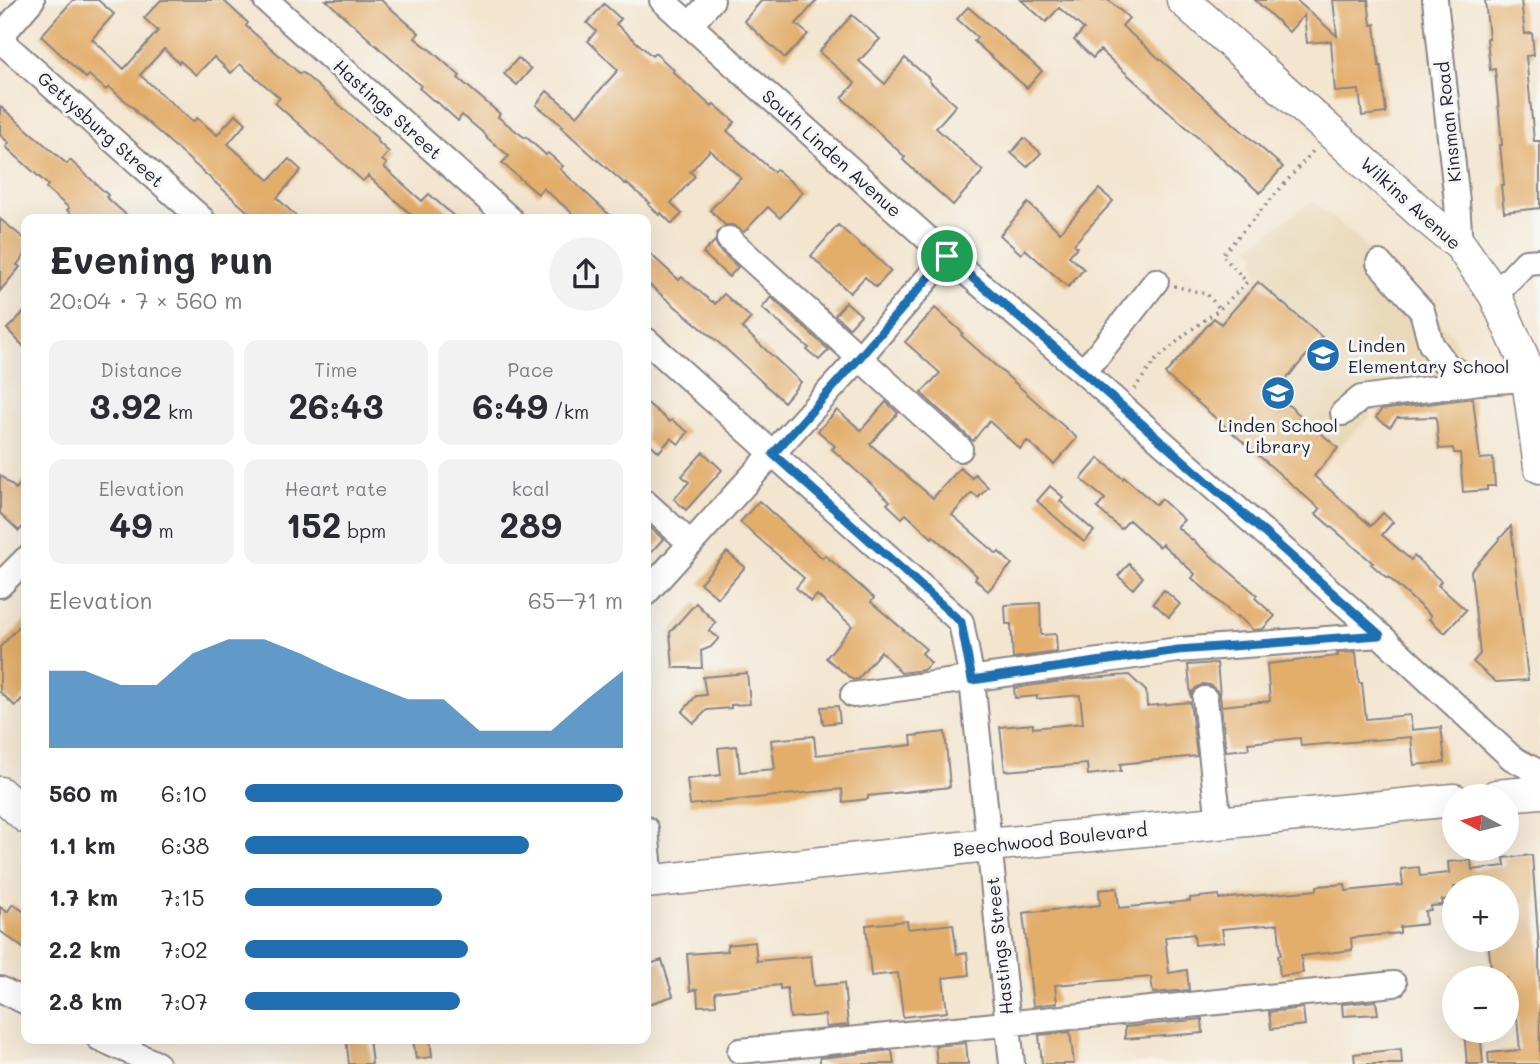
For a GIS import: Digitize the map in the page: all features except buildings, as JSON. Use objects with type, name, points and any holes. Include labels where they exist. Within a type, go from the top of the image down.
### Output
[{"type":"main road","name":"Wilkins Avenue","points":[[1183,0],[1460,245],[1495,295],[1523,358],[1540,467]]},
{"type":"main road","points":[[1519,794],[1540,792]]},
{"type":"main road","points":[[0,793],[21,812]]},
{"type":"main road","name":"Beechwood Boulevard","points":[[651,881],[1442,801]]},
{"type":"street","points":[[0,38],[32,0]]},
{"type":"street","name":"Hastings Street","points":[[266,0],[504,214]]},
{"type":"street","name":"South Linden Avenue","points":[[662,0],[947,256],[1082,371],[1380,635],[1512,758],[1540,773]]},
{"type":"street","points":[[690,25],[712,0]]},
{"type":"street","name":"Kinsman Road","points":[[1435,0],[1460,245]]},
{"type":"street","name":"Gettysburg Street","points":[[0,38],[196,214]]},
{"type":"street","points":[[729,239],[960,449]]},
{"type":"street","points":[[651,588],[860,357],[947,256]]},
{"type":"street","points":[[1495,295],[1526,262],[1540,261]]},
{"type":"street","points":[[1379,263],[1422,311],[1431,344],[1448,367],[1479,382]]},
{"type":"street","points":[[1082,371],[1156,281]]},
{"type":"street","name":"Hastings Street","points":[[651,344],[961,622],[972,680],[1012,1064]]},
{"type":"street","points":[[1343,413],[1361,398],[1479,382],[1528,379]]},
{"type":"street","points":[[651,508],[691,544]]},
{"type":"street","points":[[0,584],[21,564]]},
{"type":"street","points":[[853,695],[1178,650],[1380,635]]},
{"type":"street","points":[[1205,699],[1219,823]]},
{"type":"street","points":[[740,1051],[1394,984]]},
{"type":"street","points":[[0,989],[21,1000]]},
{"type":"street","points":[[112,1044],[157,1064]]},
{"type":"path","points":[[1131,394],[1155,361],[1220,309],[1247,282],[1222,255],[1314,150]]},
{"type":"path","points":[[1156,281],[1207,294],[1220,309]]},
{"type":"shaded area","name":"Linden Elementary School","points":[[1313,201],[1407,285],[1453,337],[1476,377],[1372,394],[1370,417],[1338,448],[1300,492],[1165,374],[1255,278],[1257,271],[1252,262],[1257,255],[1249,246]]},
{"type":"place","name":"Linden Elementary School","points":[[1323,355]]},
{"type":"place","name":"Linden School Library","points":[[1278,393]]},
{"type":"route","points":[[947,256],[1082,371],[1380,635],[1178,650],[972,680],[961,622],[773,454],[947,256]]}]
